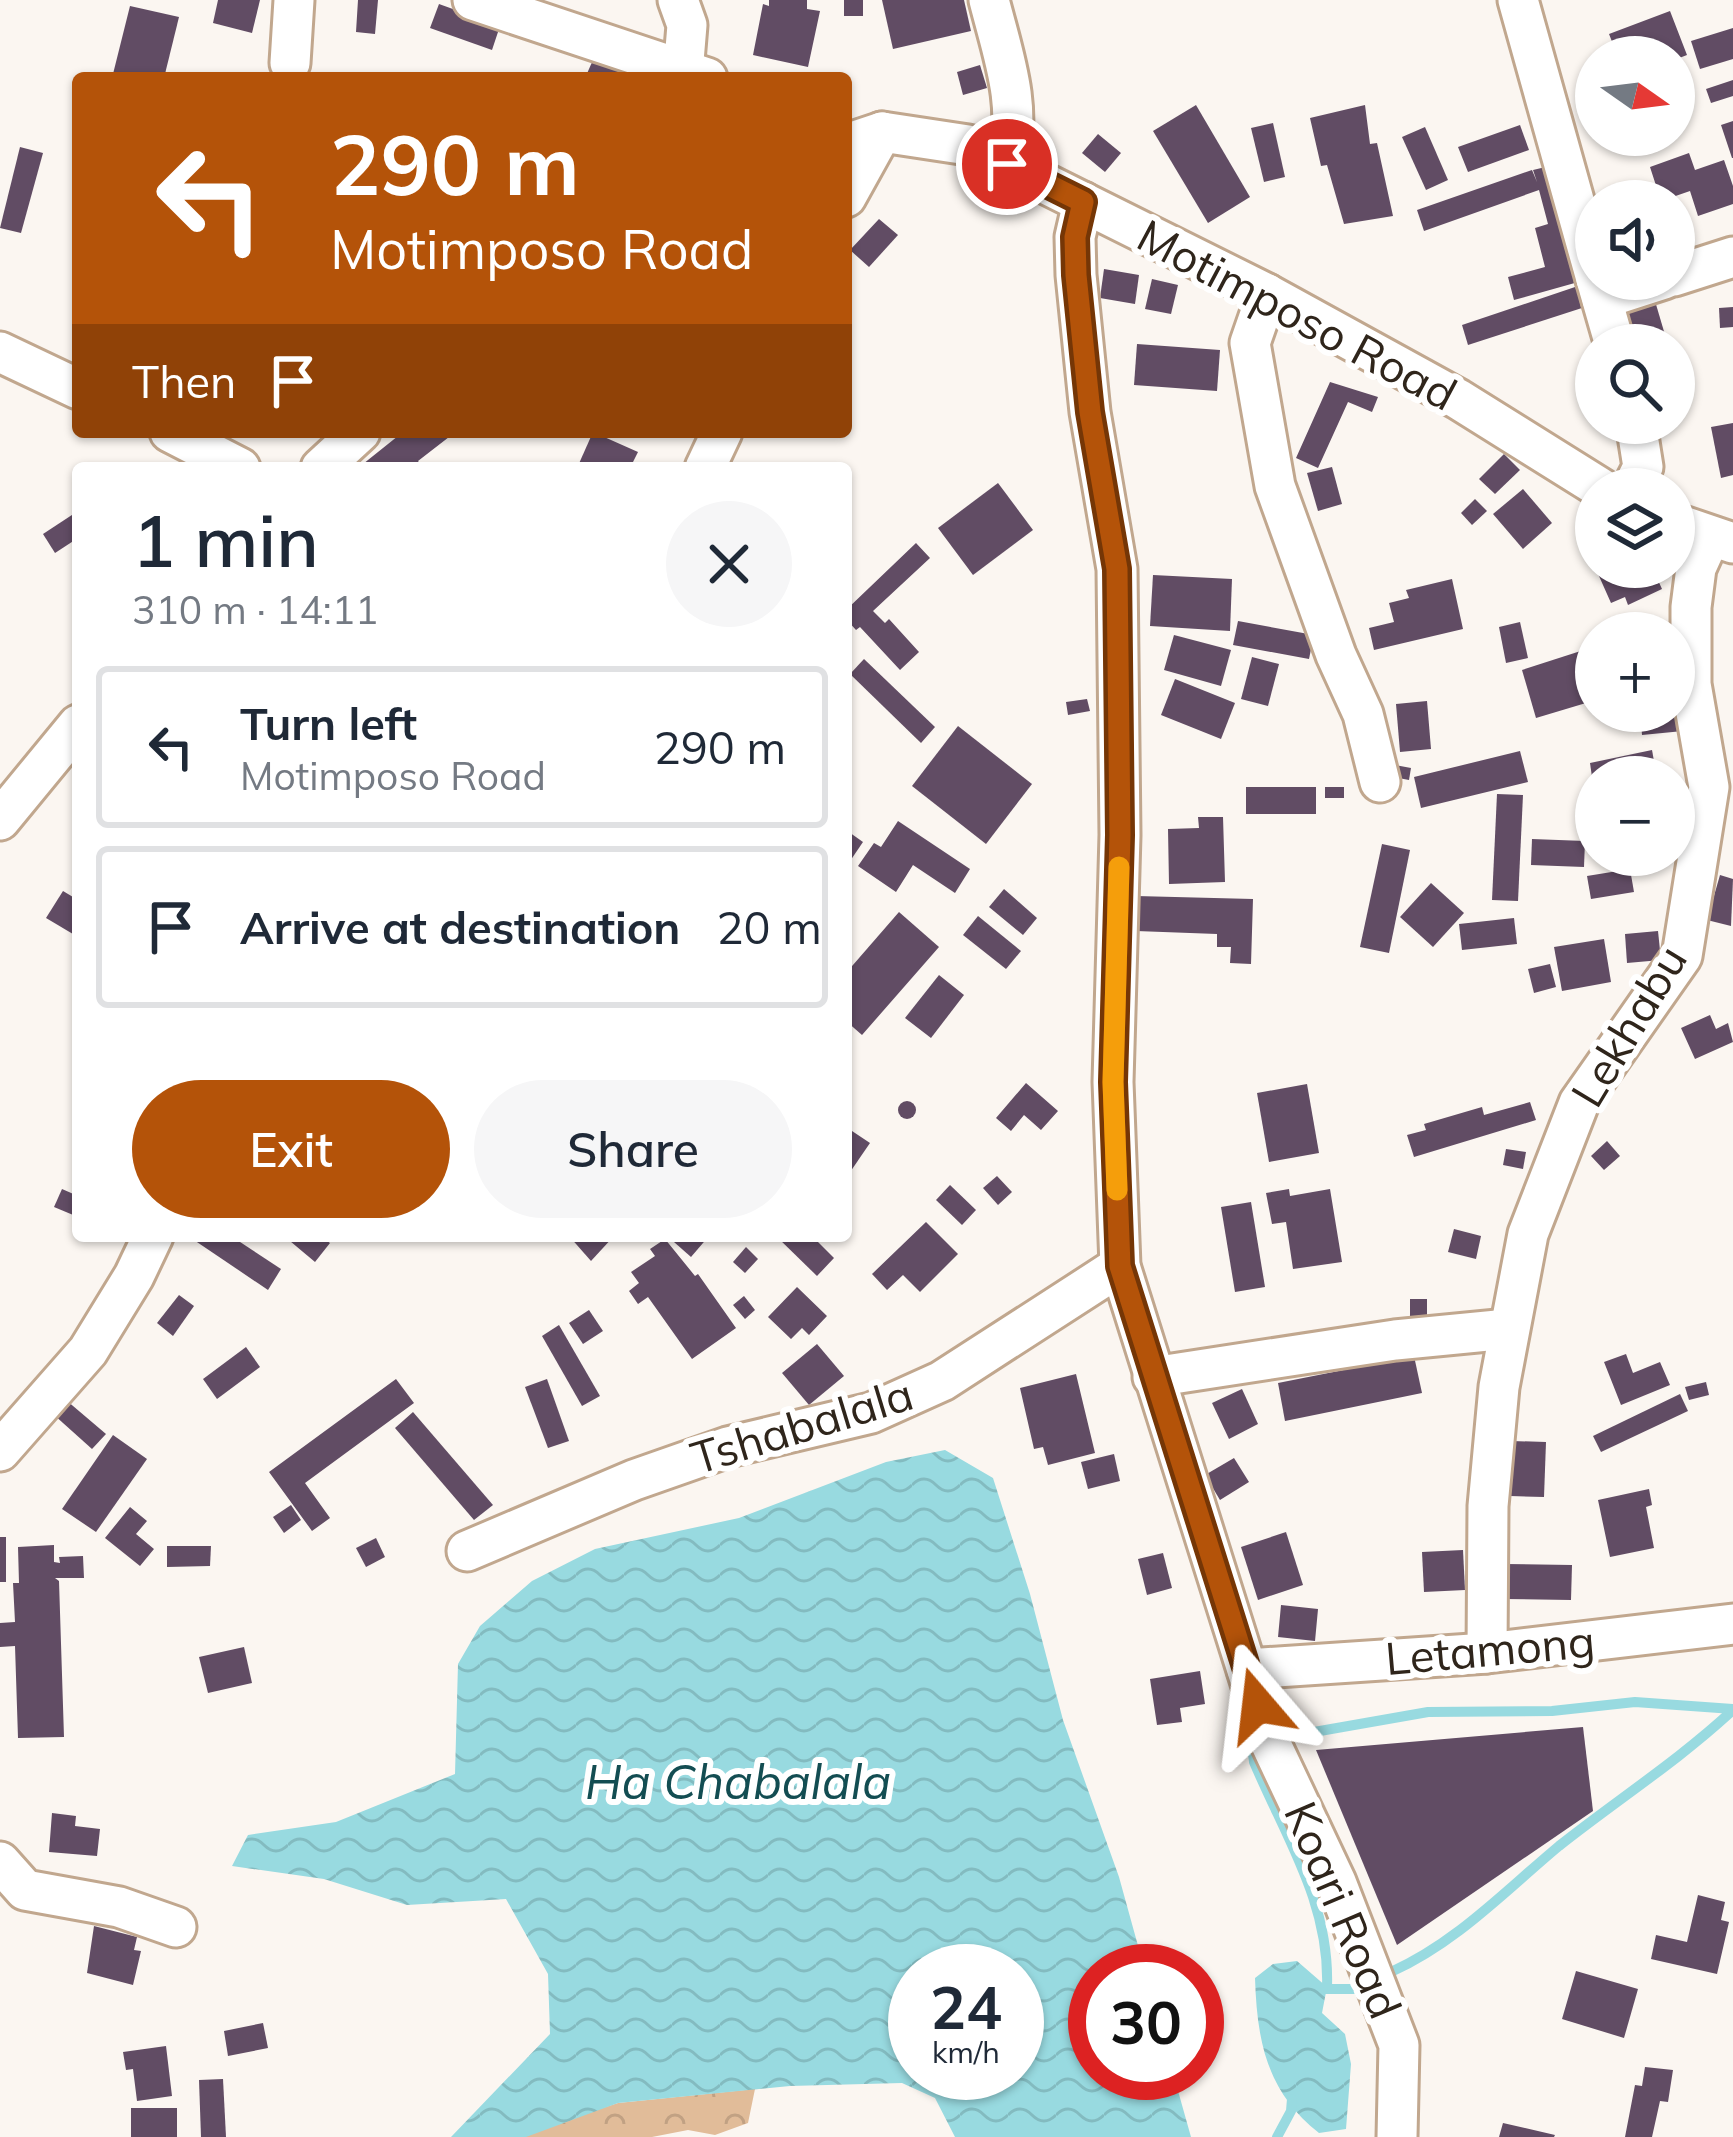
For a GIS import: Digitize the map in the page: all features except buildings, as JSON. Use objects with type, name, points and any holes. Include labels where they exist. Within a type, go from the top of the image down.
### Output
[{"type":"street","points":[[290,63],[294,0]]},
{"type":"street","points":[[473,0],[686,72]]},
{"type":"street","points":[[678,0],[695,72]]},
{"type":"street","points":[[989,0],[1014,97],[1016,134],[1007,164]]},
{"type":"street","points":[[1518,0],[1575,204]]},
{"type":"street","name":"Motimposo Road","points":[[857,136],[968,145],[1267,294],[1458,399],[1575,472]]},
{"type":"street","name":"Koari Road","points":[[1083,202],[1075,237],[1076,275],[1090,412],[1117,569],[1120,835],[1113,1082],[1120,1266],[1269,1740],[1336,1882],[1399,2045],[1397,2137]]},
{"type":"street","points":[[1695,269],[1733,257]]},
{"type":"street","points":[[1267,294],[1250,343],[1275,486],[1329,637],[1363,714],[1380,782]]},
{"type":"street","points":[[0,352],[72,385]]},
{"type":"street","points":[[182,438],[228,462]]},
{"type":"street","points":[[328,462],[354,438]]},
{"type":"street","name":"Lekhabu","points":[[1487,1654],[1488,1506],[1508,1329],[1528,1234],[1579,1102],[1682,956],[1708,787],[1691,684],[1691,607],[1706,534]]},
{"type":"street","points":[[0,820],[72,732]]},
{"type":"street","points":[[0,1451],[88,1351],[150,1242]]},
{"type":"street","name":"Tshabalala","points":[[467,1551],[634,1480],[728,1447],[871,1412],[942,1381],[1120,1266]]},
{"type":"street","points":[[1153,1377],[1395,1340],[1508,1329]]},
{"type":"street","name":"Letamong","points":[[1247,1669],[1487,1654],[1733,1624]]},
{"type":"street","points":[[0,1862],[25,1890],[119,1907],[176,1927]]},
{"type":"green space","points":[[755,2089],[748,2123],[715,2135],[688,2130],[652,2137],[513,2137],[618,2103]]},
{"type":"water","name":"Ha Chabalala","points":[[945,1450],[993,1478],[1063,1720],[1138,1944],[1068,1944],[1068,2100],[1181,2100],[1191,2137],[955,2137],[936,2100],[1044,2100],[1044,1944],[888,1944],[888,2083],[790,2086],[618,2103],[526,2137],[451,2137],[550,2034],[548,1974],[506,1899],[407,1905],[324,1879],[232,1866],[248,1835],[336,1822],[455,1774],[458,1664],[480,1626],[532,1581],[595,1549],[739,1518],[886,1462]]},
{"type":"water","points":[[1297,1961],[1327,1987],[1322,2013],[1345,2034],[1351,2064],[1346,2129],[1319,2133],[1301,2117],[1276,2083],[1262,2044],[1255,1978],[1273,1964]]},
{"type":"waterway","points":[[1280,1738],[1428,1712],[1552,1711],[1635,1702],[1733,1709]]},
{"type":"waterway","points":[[1391,1972],[1458,1931],[1733,1710]]},
{"type":"waterway","points":[[1256,1745],[1252,1746],[1254,1762],[1314,1899],[1327,1987]]},
{"type":"waterway","points":[[1324,1989],[1356,1989]]},
{"type":"waterway","points":[[1277,2137],[1292,2099]]},
{"type":"slow traffic","points":[[1117,1190],[1113,1082],[1119,867]]},
{"type":"route","points":[[1007,164],[1083,202],[1075,237],[1076,275],[1090,412],[1117,569],[1120,835],[1113,1082],[1120,1266],[1258,1705]]}]
